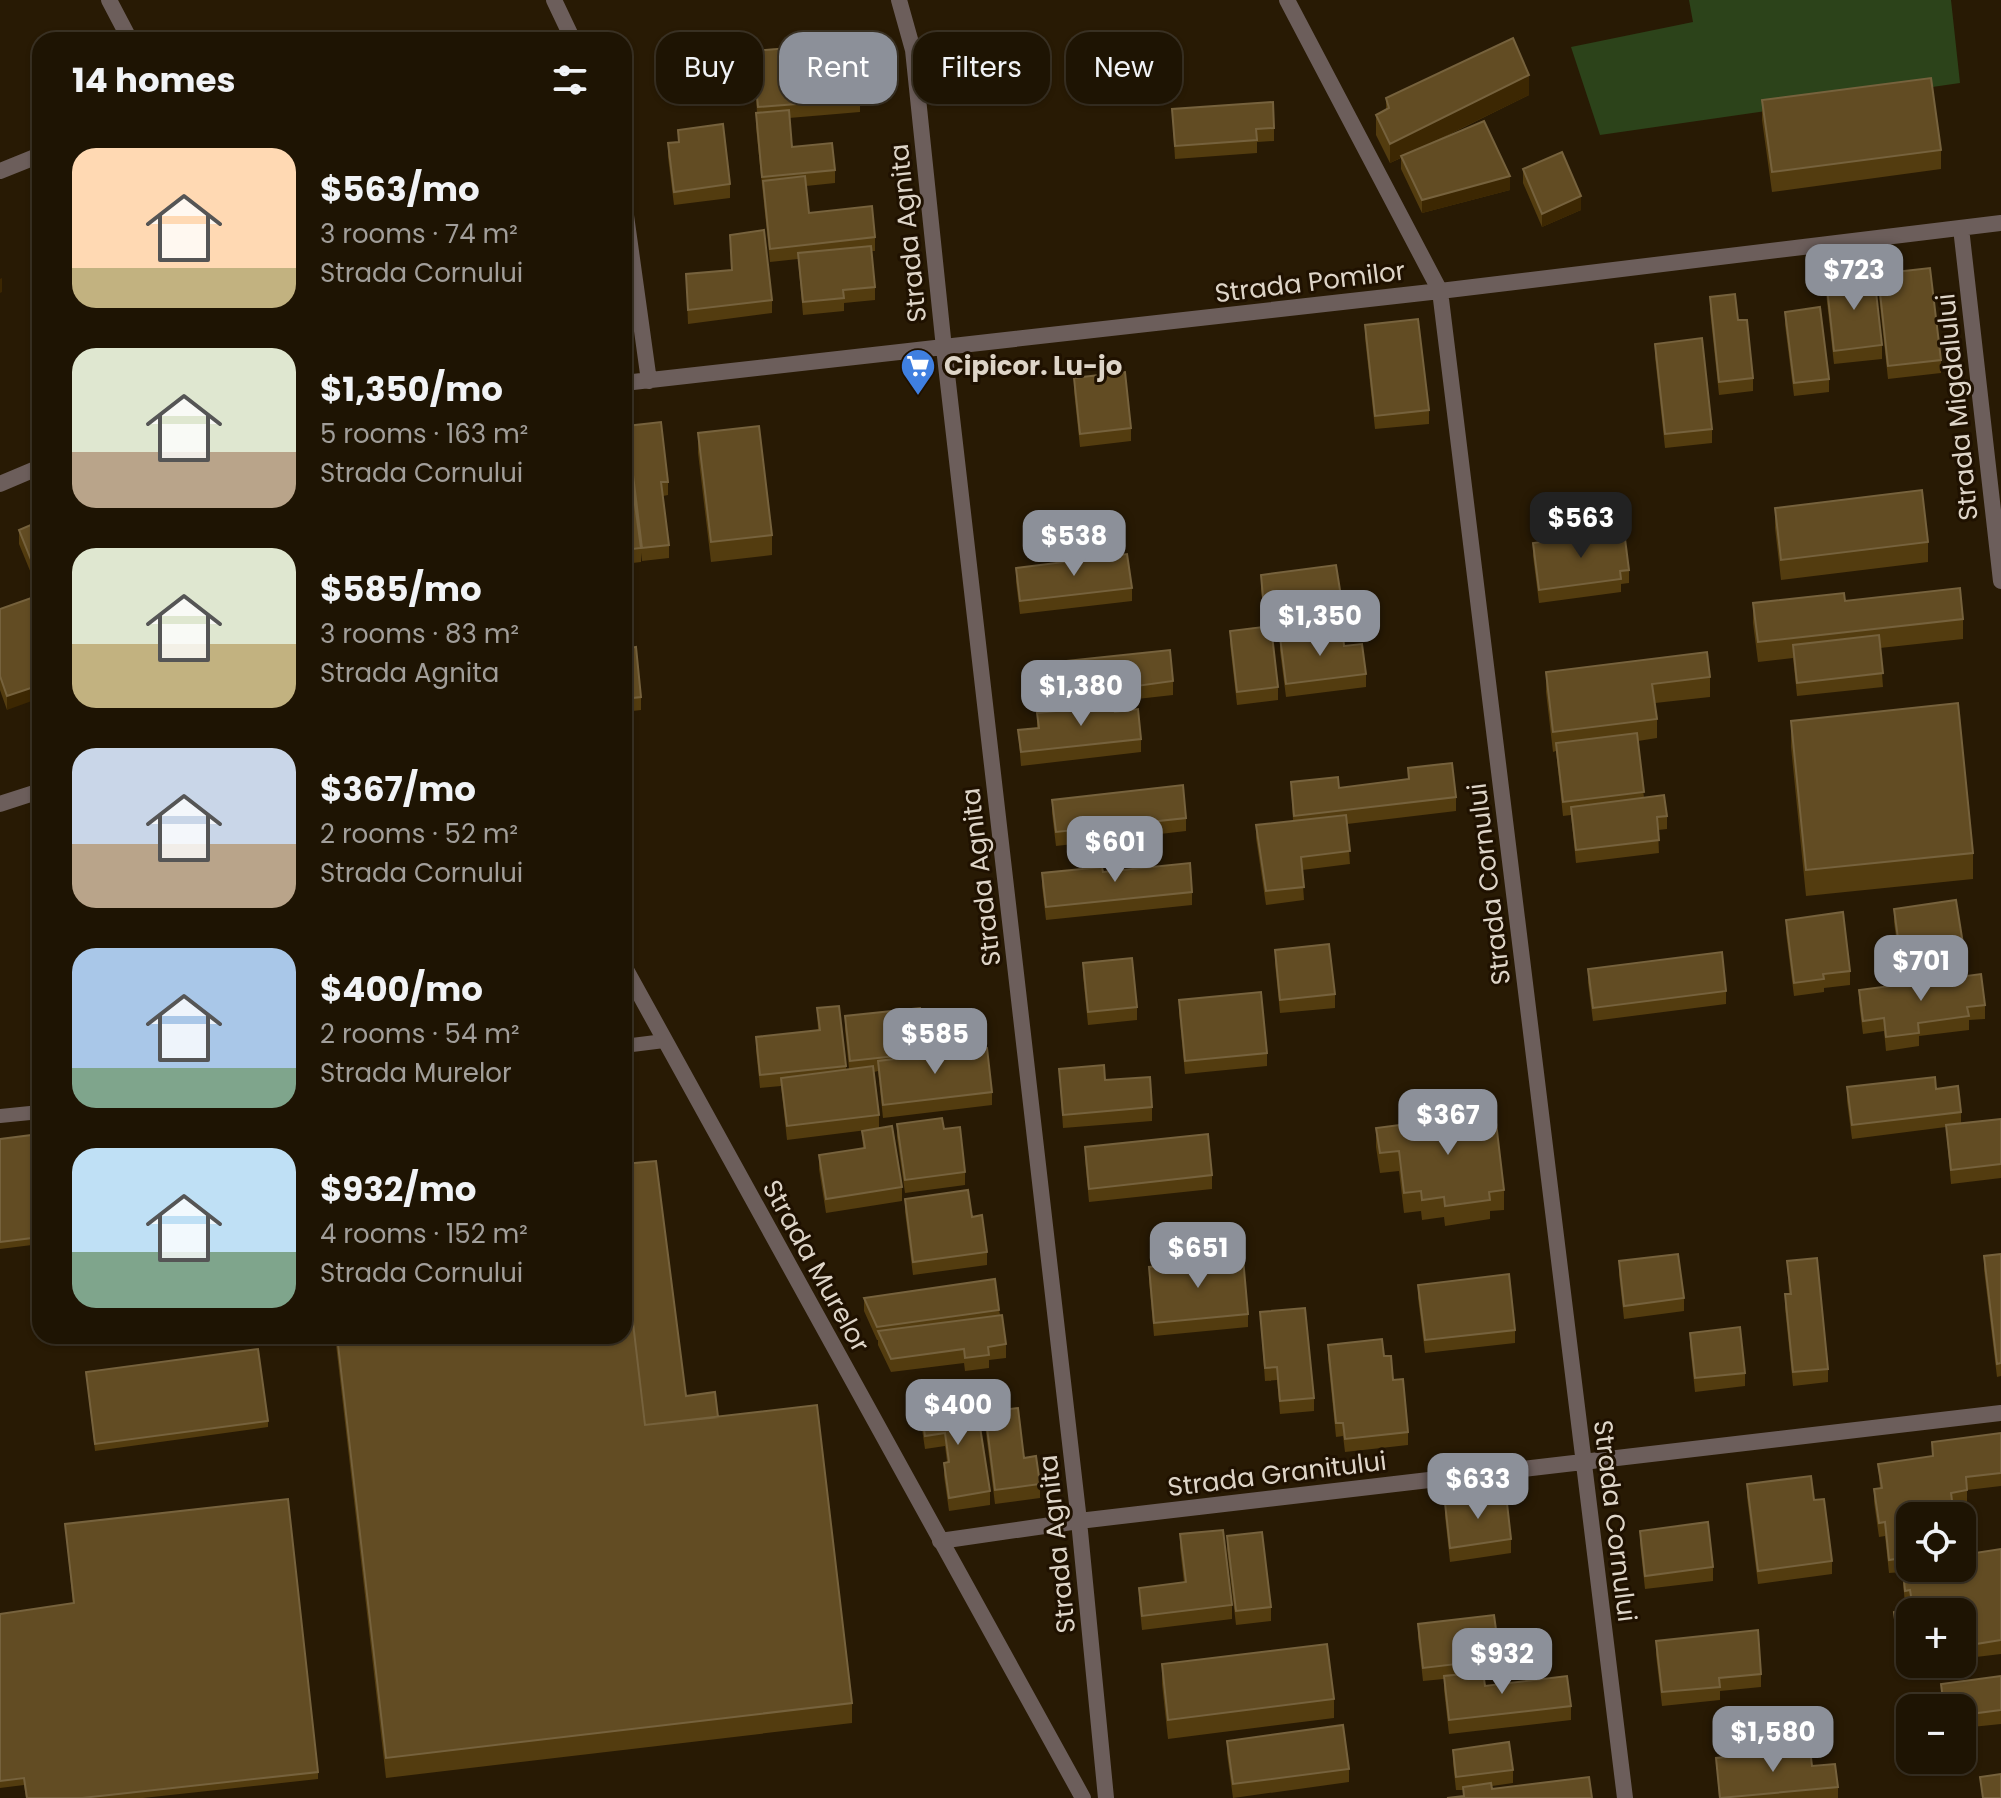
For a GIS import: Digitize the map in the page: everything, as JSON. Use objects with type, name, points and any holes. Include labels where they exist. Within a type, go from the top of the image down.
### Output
[{"type":"street","points":[[109,0],[126,32]]},
{"type":"street","points":[[554,0],[569,32]]},
{"type":"street","name":"Strada Agnita","points":[[899,0],[913,50],[944,348],[1079,1521],[1106,1798]]},
{"type":"street","name":"Strada Cornului","points":[[1287,0],[1440,291],[1625,1798]]},
{"type":"street","points":[[0,171],[32,158]]},
{"type":"street","name":"Strada Pomilor","points":[[632,382],[1440,291],[2001,223]]},
{"type":"street","name":"Strada Migdalului","points":[[1961,228],[2001,581]]},
{"type":"street","points":[[632,259],[649,381]]},
{"type":"street","points":[[0,484],[32,470]]},
{"type":"street","points":[[0,804],[32,794]]},
{"type":"street","name":"Strada Murelor","points":[[632,981],[1083,1798]]},
{"type":"street","name":"Strada Granitului","points":[[940,1541],[1079,1521],[2001,1413]]},
{"type":"lane","points":[[632,1045],[664,1041]]},
{"type":"lane","points":[[0,1116],[32,1113]]},
{"type":"green space","points":[[1689,0],[1951,0],[1960,83],[1600,135],[1571,47],[1693,22]]},
{"type":"building","points":[[1513,38],[1529,75],[1390,144],[1376,115],[1389,108],[1386,98]]},
{"type":"building","points":[[779,49],[779,104],[796,104],[758,107],[758,104],[763,104],[763,50]]},
{"type":"building","points":[[1931,78],[1941,150],[1772,172],[1762,100]]},
{"type":"building","points":[[1273,102],[1274,128],[1256,129],[1257,140],[1175,146],[1172,109]]},
{"type":"building","points":[[789,110],[792,147],[832,143],[835,170],[762,177],[756,113]]},
{"type":"building","points":[[1484,121],[1510,176],[1422,200],[1401,156]]},
{"type":"building","points":[[723,124],[730,184],[674,192],[668,143],[679,142],[678,130]]},
{"type":"building","points":[[1562,152],[1581,196],[1542,214],[1523,169]]},
{"type":"building","points":[[805,176],[809,213],[872,206],[875,237],[770,249],[763,181]]},
{"type":"building","points":[[764,230],[772,300],[688,310],[686,274],[732,270],[730,235]]},
{"type":"building","points":[[871,246],[875,287],[843,290],[844,298],[803,302],[798,253]]},
{"type":"building","points":[[1930,268],[1941,360],[1888,366],[1878,274]]},
{"type":"building","points":[[1874,274],[1882,345],[1834,351],[1826,279]]},
{"type":"building","points":[[1735,294],[1738,320],[1747,320],[1753,378],[1719,382],[1710,297]]},
{"type":"building","points":[[1820,307],[1829,379],[1794,383],[1785,312]]},
{"type":"building","points":[[1418,319],[1429,410],[1375,416],[1365,325]]},
{"type":"building","points":[[1702,338],[1712,429],[1665,434],[1655,344]]},
{"type":"building","points":[[1125,372],[1131,428],[1080,434],[1074,378]]},
{"type":"building","points":[[661,422],[668,482],[661,482],[669,545],[642,548],[632,467],[632,425]]},
{"type":"building","points":[[759,426],[772,535],[711,542],[698,433]]},
{"type":"building","points":[[632,483],[641,548],[632,549]]},
{"type":"building","points":[[1922,490],[1928,542],[1781,560],[1775,508]]},
{"type":"building","points":[[32,524],[32,562],[19,530]]},
{"type":"building","points":[[1624,531],[1629,570],[1620,571],[1621,579],[1539,590],[1533,543]]},
{"type":"building","points":[[1127,554],[1132,588],[1020,601],[1016,568]]},
{"type":"building","points":[[1336,565],[1343,609],[1265,619],[1261,575]]},
{"type":"building","points":[[1960,588],[1963,619],[1758,642],[1753,603],[1844,593],[1845,601]]},
{"type":"building","points":[[32,598],[32,688],[7,696],[0,676],[0,609]]},
{"type":"building","points":[[1271,626],[1278,687],[1237,692],[1230,631]]},
{"type":"building","points":[[1311,633],[1311,639],[1343,635],[1344,646],[1362,644],[1366,674],[1286,684],[1280,637]]},
{"type":"building","points":[[1879,635],[1883,673],[1797,683],[1793,645]]},
{"type":"building","points":[[636,647],[641,697],[632,698],[632,648]]},
{"type":"building","points":[[1170,650],[1173,681],[1136,686],[1137,692],[1060,701],[1059,693],[1032,696],[1029,665]]},
{"type":"building","points":[[1707,652],[1710,677],[1652,684],[1657,719],[1553,732],[1546,672]]},
{"type":"building","points":[[1958,703],[1973,853],[1806,870],[1791,721]]},
{"type":"building","points":[[1114,705],[1115,712],[1138,709],[1141,739],[1021,752],[1018,730],[1039,728],[1037,713]]},
{"type":"building","points":[[1637,733],[1644,792],[1563,802],[1556,743]]},
{"type":"building","points":[[1452,763],[1456,797],[1294,816],[1291,782],[1338,777],[1339,788],[1409,779],[1408,768]]},
{"type":"building","points":[[1183,785],[1186,818],[1056,832],[1052,800]]},
{"type":"building","points":[[1664,795],[1667,816],[1657,817],[1659,840],[1576,850],[1571,807]]},
{"type":"building","points":[[1346,815],[1350,851],[1301,857],[1304,887],[1266,891],[1256,825]]},
{"type":"building","points":[[1190,863],[1192,892],[1046,907],[1042,873],[1102,867],[1103,872]]},
{"type":"building","points":[[1956,900],[1963,944],[1900,953],[1894,909]]},
{"type":"building","points":[[1843,912],[1850,971],[1823,974],[1824,979],[1794,983],[1786,920]]},
{"type":"building","points":[[1329,944],[1335,994],[1280,1000],[1275,950]]},
{"type":"building","points":[[1722,952],[1726,991],[1593,1008],[1588,969]]},
{"type":"building","points":[[1132,958],[1137,1007],[1088,1012],[1083,963]]},
{"type":"building","points":[[1981,974],[1985,1005],[1967,1007],[1969,1016],[1918,1023],[1919,1033],[1886,1037],[1884,1018],[1863,1021],[1859,990]]},
{"type":"building","points":[[1261,992],[1267,1053],[1185,1061],[1179,1000]]},
{"type":"building","points":[[839,1006],[846,1066],[760,1075],[756,1037],[820,1030],[817,1008]]},
{"type":"building","points":[[920,1008],[924,1053],[850,1061],[845,1016]]},
{"type":"building","points":[[987,1048],[992,1092],[883,1105],[878,1061]]},
{"type":"building","points":[[1104,1065],[1105,1080],[1150,1077],[1152,1107],[1063,1115],[1059,1069]]},
{"type":"building","points":[[873,1066],[879,1115],[787,1126],[781,1078]]},
{"type":"building","points":[[1935,1077],[1936,1089],[1958,1086],[1961,1112],[1852,1125],[1847,1087]]},
{"type":"building","points":[[1464,1109],[1465,1117],[1495,1114],[1504,1190],[1489,1192],[1490,1200],[1445,1206],[1444,1197],[1422,1200],[1421,1191],[1404,1193],[1399,1151],[1380,1153],[1376,1128],[1446,1119],[1446,1111]]},
{"type":"building","points":[[942,1118],[944,1129],[960,1127],[965,1172],[905,1180],[897,1124]]},
{"type":"building","points":[[2001,1119],[2001,1164],[1951,1170],[1946,1125]]},
{"type":"building","points":[[892,1126],[902,1187],[826,1199],[819,1155],[865,1148],[862,1131]]},
{"type":"building","points":[[1208,1134],[1212,1175],[1089,1189],[1085,1147]]},
{"type":"building","points":[[32,1135],[32,1238],[0,1242],[0,1139]]},
{"type":"building","points":[[656,1161],[686,1396],[715,1392],[718,1417],[645,1425],[632,1314],[632,1163]]},
{"type":"building","points":[[968,1190],[972,1217],[982,1215],[987,1252],[913,1262],[905,1199]]},
{"type":"building","points":[[1678,1254],[1684,1298],[1624,1306],[1619,1261]]},
{"type":"building","points":[[2001,1254],[2001,1363],[1997,1364],[1984,1256]]},
{"type":"building","points":[[1243,1258],[1248,1314],[1154,1323],[1149,1267]]},
{"type":"building","points":[[1817,1258],[1828,1369],[1793,1372],[1785,1294],[1791,1294],[1787,1261]]},
{"type":"building","points":[[1509,1274],[1515,1330],[1425,1340],[1418,1285]]},
{"type":"building","points":[[995,1279],[999,1310],[877,1327],[864,1298]]},
{"type":"building","points":[[1305,1308],[1314,1398],[1280,1401],[1277,1367],[1265,1368],[1260,1312]]},
{"type":"building","points":[[632,1314],[645,1425],[817,1405],[852,1703],[386,1758],[338,1344],[632,1344]]},
{"type":"building","points":[[1002,1315],[1006,1344],[988,1347],[989,1355],[965,1358],[964,1349],[891,1359],[878,1331]]},
{"type":"building","points":[[1740,1327],[1745,1373],[1695,1378],[1690,1333]]},
{"type":"building","points":[[1382,1339],[1384,1356],[1391,1356],[1393,1380],[1403,1379],[1408,1432],[1345,1439],[1343,1423],[1336,1423],[1328,1345]]},
{"type":"building","points":[[258,1349],[268,1421],[95,1444],[86,1372]]},
{"type":"building","points":[[954,1397],[957,1418],[978,1414],[990,1491],[949,1498],[944,1463],[949,1462],[945,1433],[925,1436],[920,1402]]},
{"type":"building","points":[[1018,1408],[1024,1458],[1036,1456],[1040,1484],[995,1490],[985,1412]]},
{"type":"building","points":[[2001,1433],[2001,1473],[1966,1477],[1967,1490],[1951,1493],[1952,1502],[1896,1502],[1896,1559],[1889,1560],[1885,1522],[1879,1523],[1874,1489],[1882,1488],[1878,1464],[1933,1456],[1932,1442]]},
{"type":"building","points":[[1811,1476],[1814,1500],[1824,1499],[1832,1561],[1758,1571],[1747,1484]]},
{"type":"building","points":[[1506,1494],[1511,1539],[1450,1548],[1445,1503]]},
{"type":"building","points":[[288,1499],[318,1772],[82,1798],[27,1798],[24,1778],[0,1781],[0,1614],[74,1603],[65,1524]]},
{"type":"building","points":[[1708,1522],[1713,1567],[1645,1576],[1640,1531]]},
{"type":"building","points":[[1223,1530],[1232,1605],[1142,1616],[1139,1588],[1186,1582],[1180,1534]]},
{"type":"building","points":[[1262,1532],[1271,1607],[1236,1611],[1227,1536]]},
{"type":"building","points":[[2001,1549],[2001,1640],[1976,1644],[1976,1598],[1911,1598],[1910,1590],[1905,1591],[1904,1582],[1976,1582],[1976,1553]]},
{"type":"building","points":[[1494,1615],[1500,1659],[1423,1668],[1418,1624]]},
{"type":"building","points":[[1758,1630],[1761,1674],[1719,1678],[1720,1687],[1662,1692],[1656,1641]]},
{"type":"building","points":[[1327,1644],[1334,1699],[1168,1720],[1162,1664]]},
{"type":"building","points":[[1483,1672],[1485,1686],[1567,1676],[1571,1706],[1449,1720],[1444,1676]]},
{"type":"building","points":[[2001,1676],[2001,1710],[1976,1713],[1976,1694],[1942,1694],[1941,1684]]},
{"type":"building","points":[[1343,1725],[1349,1769],[1233,1784],[1227,1741]]},
{"type":"building","points":[[1509,1742],[1513,1770],[1456,1777],[1453,1750]]},
{"type":"building","points":[[1810,1749],[1812,1766],[1835,1764],[1838,1787],[1720,1798],[1716,1758]]},
{"type":"building","points":[[2001,1774],[2001,1798],[1983,1798],[1980,1777]]},
{"type":"building","points":[[1589,1777],[1592,1798],[1447,1798],[1464,1796],[1463,1787],[1491,1783],[1492,1789]]},
{"type":"place","name":"Cipicor. Lu-jo","points":[[918,397]]}]
